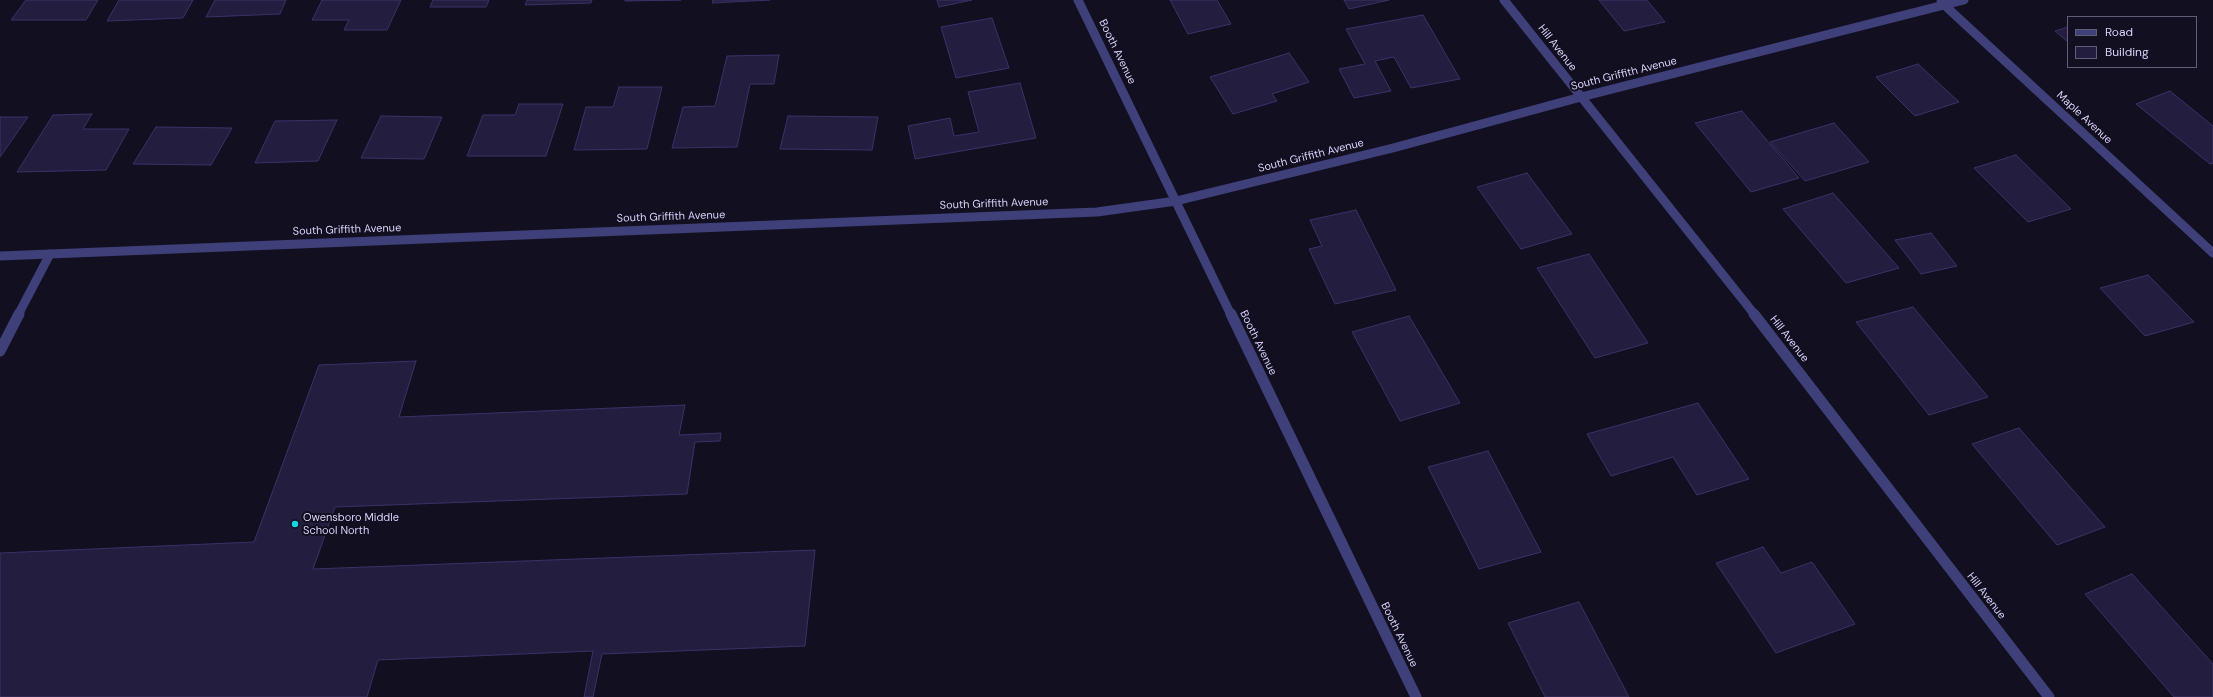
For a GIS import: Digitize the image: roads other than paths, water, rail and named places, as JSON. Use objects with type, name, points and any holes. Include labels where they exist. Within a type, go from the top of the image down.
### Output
[{"type":"street","name":"Booth Avenue","points":[[1078,0],[1416,697]]},
{"type":"street","name":"Hill Avenue","points":[[1504,0],[1699,243],[2049,697]]},
{"type":"street","name":"South Griffith Avenue","points":[[0,256],[1098,212],[1176,201],[1393,148],[1581,97],[1942,3],[1964,0]]},
{"type":"street","name":"Maple Avenue","points":[[1942,3],[2213,253]]},
{"type":"street","points":[[0,351],[50,254]]},
{"type":"place","name":"Owensboro Middle School North","points":[[295,524]]}]
